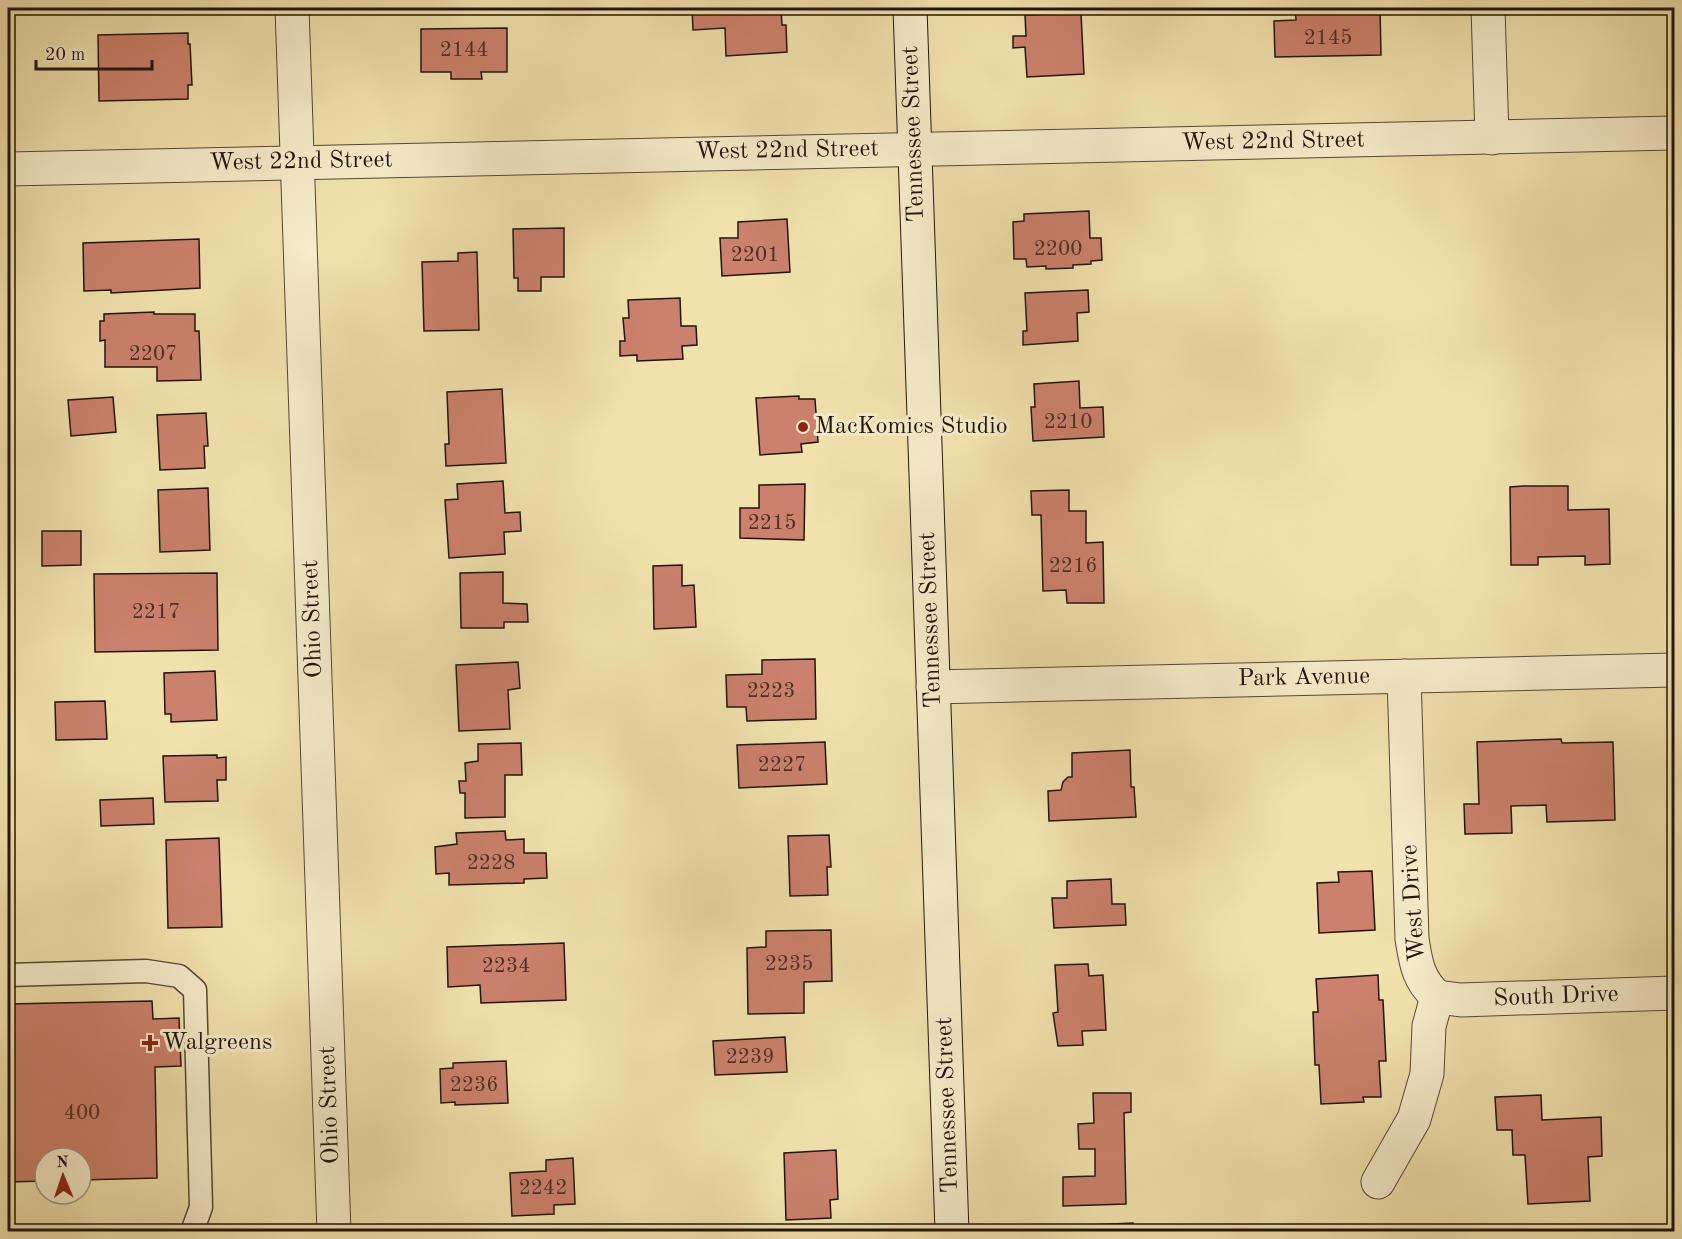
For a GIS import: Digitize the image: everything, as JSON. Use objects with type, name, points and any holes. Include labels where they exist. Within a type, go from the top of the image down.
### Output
[{"type":"street","name":"Ohio Street","points":[[292,8],[334,1232]]},
{"type":"street","name":"Tennessee Street","points":[[910,8],[952,1232]]},
{"type":"street","points":[[1488,8],[1492,138]]},
{"type":"street","name":"West 22nd Street","points":[[8,169],[1674,133]]},
{"type":"street","name":"Park Avenue","points":[[933,687],[1674,670]]},
{"type":"street","name":"West Drive","points":[[1404,676],[1412,939],[1417,969],[1428,988],[1437,997]]},
{"type":"street","name":"South Drive","points":[[1437,997],[1461,1000],[1674,993]]},
{"type":"street","points":[[1378,1182],[1414,1119],[1427,1074],[1429,1026],[1437,997]]},
{"type":"lane","points":[[8,975],[146,971],[179,976],[195,990],[201,1207],[192,1232]]},
{"type":"building","points":[[692,8],[781,8],[782,25],[786,25],[787,52],[726,56],[725,28],[693,30]]},
{"type":"building","points":[[1295,8],[1380,8],[1381,55],[1275,57],[1274,21],[1296,20]]},
{"type":"building","points":[[1081,13],[1084,74],[1027,77],[1025,47],[1013,48],[1013,36],[1026,36],[1025,15]]},
{"type":"building","points":[[507,28],[507,72],[481,72],[482,79],[451,79],[451,72],[421,72],[421,29]]},
{"type":"building","points":[[188,33],[192,85],[188,85],[188,99],[99,101],[98,35]]},
{"type":"building","points":[[1089,211],[1090,238],[1101,238],[1102,260],[1091,261],[1091,264],[1073,265],[1073,268],[1046,269],[1046,266],[1027,267],[1026,259],[1014,259],[1013,222],[1024,221],[1024,214]]},
{"type":"building","points":[[787,219],[790,272],[722,276],[720,238],[738,238],[738,222]]},
{"type":"building","points":[[564,228],[564,277],[541,277],[541,291],[518,291],[518,278],[514,278],[513,229]]},
{"type":"building","points":[[199,239],[200,288],[111,293],[111,290],[84,291],[83,243]]},
{"type":"building","points":[[477,252],[479,330],[424,331],[422,262],[458,261],[458,253]]},
{"type":"building","points":[[1088,290],[1089,312],[1077,313],[1078,341],[1023,345],[1023,331],[1027,331],[1025,293]]},
{"type":"building","points":[[680,298],[681,326],[696,326],[697,345],[682,346],[683,359],[637,361],[637,355],[620,356],[620,341],[625,341],[623,318],[629,318],[628,300]]},
{"type":"building","points":[[154,312],[154,314],[195,314],[195,331],[199,331],[201,380],[157,381],[157,367],[105,367],[105,340],[100,341],[100,321],[104,321],[104,314]]},
{"type":"building","points":[[1079,381],[1080,408],[1103,407],[1104,437],[1033,441],[1031,407],[1035,407],[1034,384]]},
{"type":"building","points":[[502,389],[506,463],[446,466],[445,444],[449,444],[447,392]]},
{"type":"building","points":[[799,396],[799,399],[815,399],[818,442],[801,444],[802,452],[760,455],[756,398]]},
{"type":"building","points":[[113,397],[116,432],[71,436],[68,400]]},
{"type":"building","points":[[206,413],[208,446],[204,446],[205,468],[160,470],[157,415]]},
{"type":"building","points":[[503,481],[505,513],[520,512],[521,531],[504,532],[505,554],[449,558],[445,500],[458,499],[457,484]]},
{"type":"building","points":[[805,484],[804,540],[740,538],[740,508],[759,508],[759,485]]},
{"type":"building","points":[[1568,486],[1568,510],[1609,509],[1610,564],[1585,565],[1585,556],[1538,557],[1538,565],[1511,565],[1510,487]]},
{"type":"building","points":[[208,488],[210,550],[160,552],[158,490]]},
{"type":"building","points":[[1069,490],[1069,511],[1086,511],[1086,543],[1103,542],[1104,603],[1067,603],[1066,590],[1043,591],[1041,515],[1032,515],[1031,491]]},
{"type":"building","points":[[42,531],[81,531],[81,565],[42,566]]},
{"type":"building","points":[[682,565],[682,586],[694,585],[696,627],[654,629],[653,566]]},
{"type":"building","points":[[503,572],[503,603],[527,604],[528,622],[504,622],[504,628],[461,628],[460,573]]},
{"type":"building","points":[[217,573],[218,650],[95,652],[94,574]]},
{"type":"building","points":[[815,659],[816,719],[747,721],[746,707],[727,707],[726,675],[762,674],[762,660]]},
{"type":"building","points":[[518,662],[520,688],[508,690],[510,729],[459,731],[456,665]]},
{"type":"building","points":[[215,671],[217,720],[171,722],[171,714],[165,714],[164,673]]},
{"type":"building","points":[[105,701],[107,739],[56,740],[55,702]]},
{"type":"building","points":[[1561,739],[1562,743],[1613,742],[1615,820],[1547,822],[1546,805],[1511,806],[1512,833],[1465,834],[1464,804],[1479,804],[1477,742]]},
{"type":"building","points":[[825,742],[827,784],[739,788],[737,745]]},
{"type":"building","points":[[521,743],[522,775],[505,775],[505,817],[465,818],[465,793],[460,793],[459,781],[466,781],[465,763],[478,761],[478,744]]},
{"type":"building","points":[[1130,750],[1131,787],[1134,787],[1136,817],[1049,821],[1048,791],[1061,790],[1063,782],[1068,777],[1072,777],[1072,753]]},
{"type":"building","points":[[217,755],[217,758],[226,757],[226,780],[217,780],[218,801],[165,802],[163,756]]},
{"type":"building","points":[[153,798],[154,824],[101,826],[100,800]]},
{"type":"building","points":[[505,831],[506,840],[524,839],[524,853],[546,853],[547,878],[524,879],[524,883],[449,885],[449,873],[436,874],[435,847],[457,844],[456,833]]},
{"type":"building","points":[[829,835],[831,867],[827,867],[828,895],[790,896],[788,836]]},
{"type":"building","points":[[219,838],[222,927],[168,928],[166,840]]},
{"type":"building","points":[[1372,871],[1375,930],[1319,933],[1317,883],[1339,882],[1338,872]]},
{"type":"building","points":[[1111,879],[1112,904],[1125,904],[1126,925],[1054,928],[1052,898],[1067,898],[1067,881]]},
{"type":"building","points":[[831,930],[832,981],[804,982],[804,1013],[748,1014],[747,948],[766,947],[766,931]]},
{"type":"building","points":[[564,943],[566,1000],[481,1003],[480,985],[448,987],[447,947]]},
{"type":"building","points":[[1088,964],[1089,976],[1103,975],[1106,1030],[1082,1031],[1083,1045],[1058,1046],[1053,1013],[1058,1012],[1055,965]]},
{"type":"building","points":[[1378,975],[1379,1000],[1383,1000],[1386,1061],[1379,1061],[1381,1097],[1363,1097],[1364,1102],[1321,1104],[1319,1065],[1315,1065],[1313,1012],[1318,1012],[1316,979]]},
{"type":"building","name":"Walgreens","points":[[152,1001],[153,1019],[179,1018],[181,1066],[155,1067],[157,1178],[93,1180],[93,1146],[33,1146],[33,1181],[8,1182],[8,1004]]},
{"type":"building","points":[[785,1037],[787,1072],[715,1075],[713,1041]]},
{"type":"building","points":[[506,1061],[508,1103],[455,1105],[455,1102],[441,1103],[440,1069],[453,1068],[453,1063]]},
{"type":"building","points":[[1093,1093],[1131,1093],[1131,1112],[1124,1113],[1126,1204],[1063,1206],[1063,1177],[1095,1176],[1095,1149],[1079,1149],[1078,1124],[1094,1123]]},
{"type":"building","points":[[1541,1095],[1542,1120],[1601,1117],[1602,1156],[1588,1157],[1590,1201],[1528,1204],[1525,1155],[1513,1155],[1512,1130],[1497,1130],[1495,1097]]},
{"type":"building","points":[[836,1150],[838,1199],[830,1200],[831,1218],[786,1220],[784,1153]]},
{"type":"building","points":[[573,1158],[575,1204],[554,1205],[554,1214],[512,1216],[510,1173],[546,1171],[546,1160]]},
{"type":"building","points":[[1133,1223],[1133,1232],[1066,1232],[1066,1226]]},
{"type":"place","name":"MacKomics Studio","points":[[803,427]]},
{"type":"place","name":"Walgreens","points":[[150,1043]]}]
